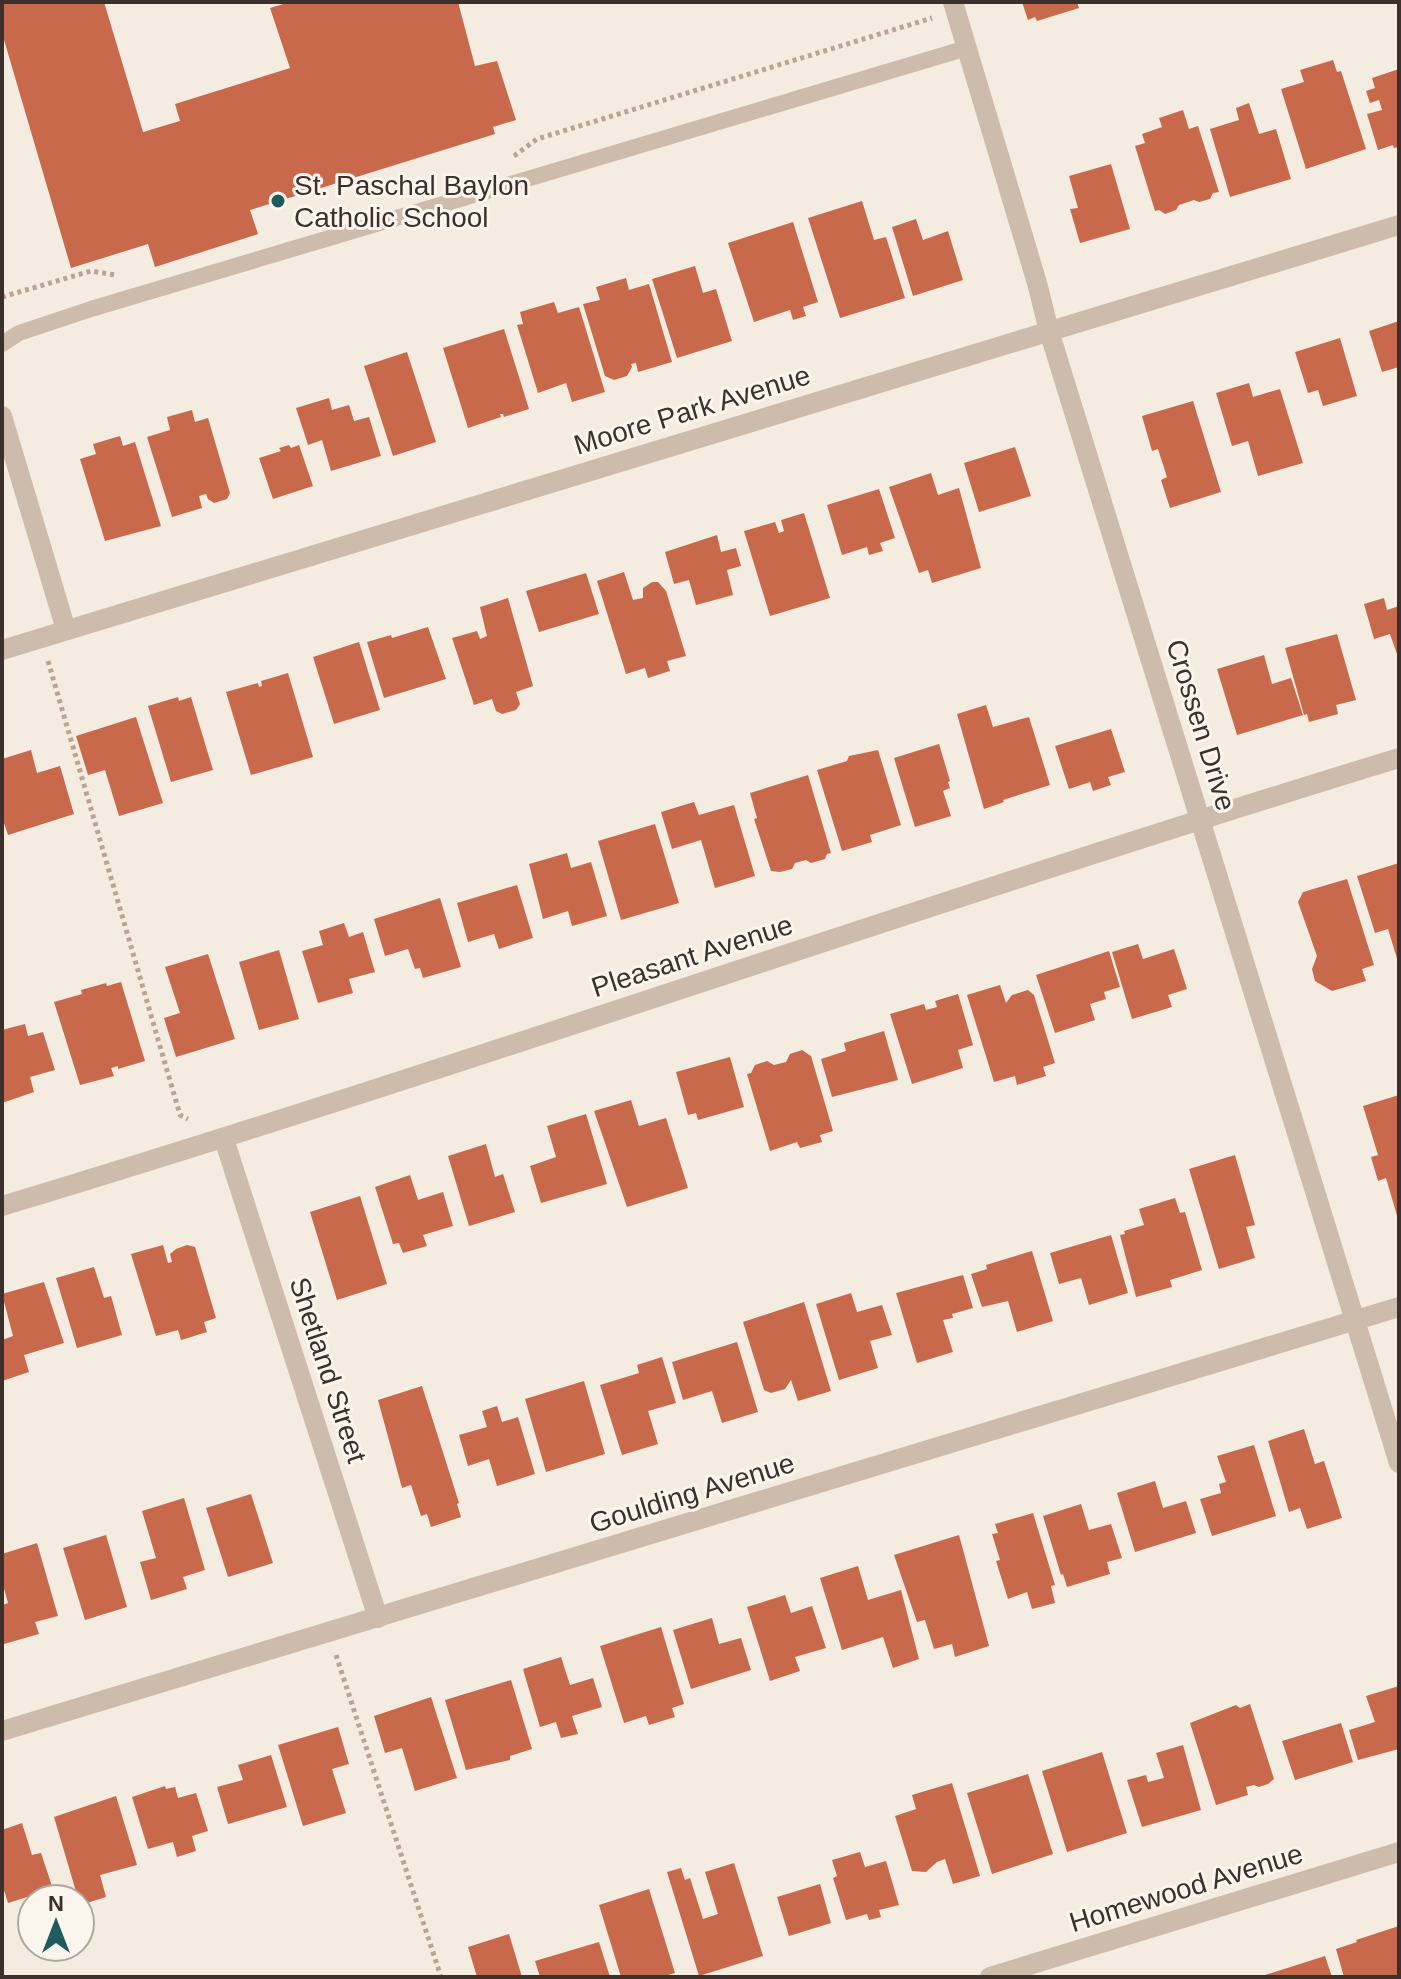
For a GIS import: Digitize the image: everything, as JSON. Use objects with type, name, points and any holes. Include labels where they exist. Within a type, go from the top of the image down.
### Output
[{"type":"street","name":"Crossen Drive","points":[[955,7],[1049,331],[1399,1463]]},
{"type":"street","name":"Moore Park Avenue","points":[[2,650],[1399,225]]},
{"type":"street","points":[[2,416],[66,630]]},
{"type":"street","name":"Pleasant Avenue","points":[[2,1206],[224,1139],[1200,819],[1399,758]]},
{"type":"street","name":"Shetland Street","points":[[224,1139],[378,1618]]},
{"type":"street","name":"Goulding Avenue","points":[[2,1731],[1399,1307]]},
{"type":"street","name":"Homewood Avenue","points":[[990,1977],[1399,1852]]},
{"type":"lane","points":[[2,344],[19,333],[91,309],[967,48]]},
{"type":"path","points":[[509,159],[537,139],[955,7]]},
{"type":"path","points":[[2,297],[91,271],[117,275]]},
{"type":"path","points":[[42,637],[180,1115],[224,1139]]},
{"type":"path","points":[[329,1632],[441,1977]]},
{"type":"building","points":[[2,2],[104,2],[143,132],[180,121],[175,104],[290,68],[270,8],[290,2],[458,2],[475,66],[497,61],[516,120],[493,127],[495,134],[250,210],[258,234],[155,267],[148,244],[71,268],[2,33]]},
{"type":"building","points":[[1022,2],[1077,2],[1079,8],[1037,21],[1035,17],[1028,20]]},
{"type":"building","points":[[1333,60],[1337,72],[1341,71],[1366,149],[1306,169],[1281,89],[1304,82],[1300,70]]},
{"type":"building","points":[[1399,69],[1399,147],[1394,148],[1393,145],[1378,150],[1367,114],[1382,110],[1379,100],[1370,103],[1366,91],[1375,88],[1372,78]]},
{"type":"building","points":[[1249,103],[1259,134],[1276,129],[1291,179],[1230,197],[1210,129],[1239,120],[1236,108]]},
{"type":"building","points":[[1183,110],[1189,129],[1198,126],[1219,192],[1213,193],[1210,199],[1179,205],[1176,210],[1165,214],[1155,211],[1135,146],[1145,143],[1142,134],[1162,127],[1159,118]]},
{"type":"building","points":[[1111,164],[1130,229],[1080,243],[1070,209],[1078,208],[1069,176]]},
{"type":"building","points":[[862,201],[874,240],[886,237],[905,298],[840,318],[808,218]]},
{"type":"building","points":[[916,219],[923,240],[948,231],[963,280],[913,296],[892,227]]},
{"type":"building","points":[[793,222],[818,302],[803,307],[806,316],[793,320],[790,310],[754,322],[728,243]]},
{"type":"building","points":[[695,266],[703,293],[716,289],[732,341],[677,358],[652,279]]},
{"type":"building","points":[[626,278],[629,290],[649,284],[672,362],[638,372],[636,363],[631,364],[627,376],[614,380],[605,376],[583,304],[600,300],[596,287]]},
{"type":"building","points":[[554,302],[558,313],[579,307],[605,392],[572,402],[566,383],[538,393],[517,325],[523,324],[520,312]]},
{"type":"building","points":[[1399,321],[1399,367],[1382,372],[1369,331]]},
{"type":"building","points":[[504,329],[529,409],[504,417],[500,414],[501,417],[468,428],[443,348]]},
{"type":"building","points":[[1340,338],[1357,396],[1323,406],[1318,390],[1308,393],[1295,352]]},
{"type":"building","points":[[407,352],[436,442],[393,456],[364,366]]},
{"type":"building","points":[[1249,383],[1253,397],[1280,389],[1303,463],[1258,476],[1248,441],[1232,446],[1216,393]]},
{"type":"building","points":[[329,398],[332,410],[349,405],[354,421],[369,417],[381,456],[331,471],[322,440],[308,445],[296,408]]},
{"type":"building","points":[[1193,401],[1221,492],[1170,508],[1161,480],[1167,477],[1158,449],[1152,451],[1142,416]]},
{"type":"building","points":[[192,410],[195,422],[208,418],[230,493],[227,499],[214,503],[206,494],[199,496],[202,508],[172,517],[147,437],[170,430],[167,417]]},
{"type":"building","points":[[120,436],[123,446],[135,442],[161,526],[105,541],[80,459],[96,454],[93,444]]},
{"type":"building","points":[[289,445],[291,448],[299,445],[313,486],[273,499],[259,458]]},
{"type":"building","points":[[1015,447],[1031,496],[979,512],[964,463]]},
{"type":"building","points":[[931,473],[938,495],[959,488],[981,568],[932,583],[928,570],[919,573],[889,487]]},
{"type":"building","points":[[879,489],[895,538],[880,543],[883,551],[869,555],[867,547],[842,555],[827,505]]},
{"type":"building","points":[[804,513],[830,598],[770,616],[744,531],[775,522],[779,533],[784,531],[781,520]]},
{"type":"building","points":[[717,535],[721,552],[736,548],[741,566],[727,570],[733,595],[696,605],[689,580],[674,584],[665,552]]},
{"type":"building","points":[[624,572],[633,600],[643,598],[643,588],[652,582],[658,582],[666,591],[686,656],[667,661],[670,671],[648,678],[645,668],[626,674],[597,581]]},
{"type":"building","points":[[586,573],[599,614],[539,632],[526,591]]},
{"type":"building","points":[[508,598],[533,686],[516,692],[520,704],[516,710],[502,714],[496,711],[492,699],[474,705],[452,638],[477,631],[480,639],[487,636],[480,607]]},
{"type":"building","points":[[1384,598],[1387,610],[1399,606],[1399,660],[1390,634],[1374,639],[1364,604]]},
{"type":"building","points":[[428,627],[446,679],[384,698],[367,642]]},
{"type":"building","points":[[1337,634],[1356,700],[1336,705],[1338,714],[1309,722],[1307,714],[1304,715],[1285,648]]},
{"type":"building","points":[[359,642],[380,710],[334,724],[313,657]]},
{"type":"building","points":[[1264,655],[1272,684],[1291,678],[1303,715],[1237,735],[1217,669]]},
{"type":"building","points":[[288,673],[313,757],[251,775],[226,692],[258,683],[259,687],[262,686],[261,681]]},
{"type":"building","points":[[178,697],[179,701],[191,697],[213,770],[171,782],[148,706]]},
{"type":"building","points":[[986,705],[993,727],[1029,717],[1050,785],[984,809],[957,714]]},
{"type":"building","points":[[136,717],[163,803],[119,816],[105,770],[88,775],[76,736]]},
{"type":"building","points":[[1111,729],[1125,772],[1108,777],[1111,785],[1093,791],[1090,782],[1069,789],[1055,746]]},
{"type":"building","points":[[939,744],[950,781],[950,788],[943,791],[951,816],[915,827],[894,758]]},
{"type":"building","points":[[31,750],[37,773],[60,766],[74,814],[8,835],[2,817],[2,759]]},
{"type":"building","points":[[878,750],[901,825],[870,835],[872,842],[842,851],[817,770],[847,761],[849,756]]},
{"type":"building","points":[[808,775],[831,853],[825,859],[811,863],[806,860],[795,863],[792,869],[771,871],[754,819],[757,818],[750,793]]},
{"type":"building","points":[[694,802],[699,815],[734,805],[755,876],[715,888],[701,840],[672,849],[661,812]]},
{"type":"building","points":[[655,824],[679,903],[621,920],[598,841]]},
{"type":"building","points":[[567,853],[571,868],[591,862],[607,916],[572,926],[568,911],[543,919],[529,864]]},
{"type":"building","points":[[1399,863],[1398,962],[1388,929],[1375,933],[1357,876]]},
{"type":"building","points":[[1347,879],[1374,965],[1362,969],[1366,981],[1332,991],[1315,981],[1312,969],[1317,956],[1298,902],[1303,892]]},
{"type":"building","points":[[517,885],[533,938],[499,949],[494,934],[468,942],[457,903]]},
{"type":"building","points":[[440,898],[461,967],[423,978],[420,968],[415,969],[408,949],[385,956],[374,919]]},
{"type":"building","points":[[344,923],[349,937],[363,932],[375,972],[349,979],[353,993],[318,1003],[302,951],[323,945],[319,931]]},
{"type":"building","points":[[1138,944],[1143,959],[1174,949],[1187,989],[1168,995],[1172,1007],[1132,1019],[1112,952]]},
{"type":"building","points":[[279,950],[299,1019],[259,1030],[239,962]]},
{"type":"building","points":[[1109,951],[1120,987],[1104,992],[1106,999],[1090,1004],[1095,1020],[1055,1033],[1036,975]]},
{"type":"building","points":[[208,954],[235,1039],[176,1057],[164,1018],[180,1013],[165,967]]},
{"type":"building","points":[[121,982],[145,1061],[111,1068],[114,1076],[80,1085],[54,1002],[82,994],[81,990]]},
{"type":"building","points":[[1000,985],[1006,1003],[1012,995],[1028,990],[1034,995],[1055,1063],[1043,1067],[1046,1076],[1017,1085],[1015,1076],[994,1082],[967,995]]},
{"type":"building","points":[[958,994],[973,1045],[958,1050],[963,1068],[912,1084],[890,1014],[924,1004],[926,1010],[937,1007],[935,1001]]},
{"type":"building","points":[[25,1024],[28,1036],[43,1032],[55,1070],[30,1077],[34,1092],[2,1103],[2,1030]]},
{"type":"building","points":[[884,1031],[898,1080],[832,1097],[821,1059],[846,1051],[844,1043]]},
{"type":"building","points":[[802,1050],[811,1056],[833,1131],[820,1135],[822,1142],[800,1148],[797,1142],[770,1151],[747,1074],[755,1065],[767,1061],[774,1065],[786,1062],[790,1054]]},
{"type":"building","points":[[730,1057],[744,1107],[698,1120],[696,1113],[688,1115],[676,1072]]},
{"type":"building","points":[[1399,1095],[1398,1219],[1386,1178],[1378,1181],[1371,1157],[1378,1155],[1363,1106]]},
{"type":"building","points":[[631,1100],[639,1126],[666,1118],[688,1188],[627,1207],[594,1111]]},
{"type":"building","points":[[586,1114],[607,1184],[541,1203],[530,1166],[556,1157],[547,1126]]},
{"type":"building","points":[[486,1144],[495,1177],[503,1174],[515,1212],[469,1226],[448,1156]]},
{"type":"building","points":[[1235,1155],[1255,1225],[1246,1227],[1255,1258],[1219,1269],[1189,1169]]},
{"type":"building","points":[[410,1175],[418,1200],[443,1192],[453,1226],[423,1235],[427,1246],[403,1253],[399,1243],[393,1244],[375,1187]]},
{"type":"building","points":[[360,1196],[387,1284],[337,1300],[310,1212]]},
{"type":"building","points":[[1175,1198],[1180,1213],[1185,1212],[1202,1270],[1170,1280],[1172,1287],[1136,1297],[1120,1235],[1144,1225],[1139,1209]]},
{"type":"building","points":[[1111,1235],[1128,1293],[1089,1305],[1081,1278],[1059,1284],[1050,1253]]},
{"type":"building","points":[[163,1245],[168,1263],[172,1262],[170,1254],[176,1249],[187,1245],[195,1247],[216,1318],[204,1322],[207,1332],[181,1340],[178,1330],[156,1336],[131,1254]]},
{"type":"building","points":[[1032,1251],[1053,1321],[1017,1332],[1008,1301],[982,1307],[971,1274],[987,1269],[986,1265]]},
{"type":"building","points":[[94,1267],[104,1298],[111,1296],[122,1335],[77,1348],[56,1278]]},
{"type":"building","points":[[963,1275],[973,1308],[943,1320],[953,1352],[917,1363],[896,1293]]},
{"type":"building","points":[[44,1282],[64,1343],[24,1355],[29,1372],[2,1381],[2,1340],[13,1336],[2,1294]]},
{"type":"building","points":[[851,1293],[857,1312],[882,1305],[892,1335],[870,1341],[878,1368],[839,1380],[816,1304]]},
{"type":"building","points":[[804,1302],[831,1391],[798,1401],[791,1380],[785,1389],[771,1393],[764,1390],[743,1322]]},
{"type":"building","points":[[737,1342],[758,1412],[722,1423],[712,1391],[683,1400],[672,1362]]},
{"type":"building","points":[[662,1357],[676,1403],[648,1411],[658,1444],[622,1455],[600,1385],[639,1373],[637,1365]]},
{"type":"building","points":[[584,1381],[605,1454],[546,1472],[525,1399]]},
{"type":"building","points":[[422,1386],[461,1517],[431,1527],[427,1514],[421,1516],[411,1485],[402,1488],[378,1400]]},
{"type":"building","points":[[497,1406],[502,1422],[518,1417],[535,1474],[497,1486],[489,1459],[468,1466],[459,1435],[487,1427],[482,1411]]},
{"type":"building","points":[[1304,1429],[1315,1464],[1324,1461],[1342,1518],[1307,1529],[1300,1508],[1289,1512],[1268,1441]]},
{"type":"building","points":[[1254,1445],[1276,1516],[1212,1536],[1200,1499],[1221,1493],[1219,1484],[1226,1482],[1217,1456]]},
{"type":"building","points":[[1155,1481],[1163,1508],[1186,1501],[1196,1533],[1135,1552],[1117,1493]]},
{"type":"building","points":[[251,1494],[273,1563],[228,1577],[206,1508]]},
{"type":"building","points":[[184,1498],[205,1570],[183,1577],[187,1589],[151,1600],[140,1562],[156,1558],[142,1511]]},
{"type":"building","points":[[1081,1504],[1089,1530],[1111,1524],[1122,1558],[1107,1562],[1110,1574],[1067,1587],[1043,1516]]},
{"type":"building","points":[[1033,1513],[1055,1585],[1051,1586],[1055,1603],[1032,1609],[1027,1592],[1008,1599],[996,1561],[1000,1560],[992,1534],[998,1533],[995,1524]]},
{"type":"building","points":[[106,1535],[127,1607],[85,1620],[63,1548]]},
{"type":"building","points":[[959,1535],[989,1646],[955,1657],[952,1644],[934,1649],[925,1620],[917,1622],[894,1555]]},
{"type":"building","points":[[37,1543],[58,1616],[35,1622],[39,1634],[4,1644],[2,1605],[8,1603],[2,1581],[2,1554]]},
{"type":"building","points":[[858,1566],[868,1600],[901,1590],[919,1659],[893,1668],[883,1637],[842,1650],[820,1578]]},
{"type":"building","points":[[785,1595],[791,1613],[812,1606],[826,1648],[795,1657],[800,1671],[770,1681],[747,1607]]},
{"type":"building","points":[[712,1618],[719,1644],[741,1638],[751,1670],[691,1689],[673,1630]]},
{"type":"building","points":[[661,1627],[684,1704],[672,1708],[675,1717],[649,1725],[646,1716],[624,1723],[600,1646]]},
{"type":"building","points":[[561,1657],[570,1685],[593,1678],[602,1707],[572,1716],[578,1734],[561,1738],[556,1722],[540,1727],[523,1669]]},
{"type":"building","points":[[511,1680],[532,1749],[510,1756],[510,1760],[466,1770],[445,1700]]},
{"type":"building","points":[[1399,1686],[1399,1749],[1358,1760],[1349,1730],[1375,1722],[1366,1696]]},
{"type":"building","points":[[431,1697],[457,1778],[415,1791],[402,1748],[385,1753],[374,1716]]},
{"type":"building","points":[[1250,1704],[1274,1779],[1259,1787],[1246,1787],[1248,1795],[1216,1805],[1190,1723],[1236,1705],[1240,1708]]},
{"type":"building","points":[[1341,1723],[1353,1762],[1295,1780],[1282,1741]]},
{"type":"building","points":[[338,1727],[349,1764],[332,1769],[346,1813],[303,1826],[278,1745]]},
{"type":"building","points":[[1183,1745],[1201,1810],[1142,1827],[1127,1780],[1146,1775],[1148,1782],[1164,1778],[1156,1753]]},
{"type":"building","points":[[1102,1752],[1127,1833],[1067,1852],[1042,1771]]},
{"type":"building","points":[[271,1755],[287,1807],[228,1824],[217,1787],[243,1780],[238,1765]]},
{"type":"building","points":[[1028,1774],[1053,1854],[992,1874],[967,1793]]},
{"type":"building","points":[[952,1783],[980,1876],[953,1884],[945,1859],[926,1872],[912,1871],[895,1816],[916,1809],[912,1795]]},
{"type":"building","points":[[165,1786],[166,1789],[175,1787],[178,1798],[196,1793],[208,1831],[192,1836],[196,1851],[177,1857],[173,1842],[148,1849],[132,1797]]},
{"type":"building","points":[[116,1796],[137,1865],[100,1875],[106,1897],[96,1900],[96,1883],[74,1883],[54,1817]]},
{"type":"building","points":[[22,1823],[32,1855],[41,1853],[51,1883],[16,1883],[16,1901],[8,1903],[2,1884],[2,1830]]},
{"type":"building","points":[[860,1852],[865,1867],[886,1861],[899,1905],[879,1910],[881,1917],[869,1920],[867,1914],[846,1920],[833,1878],[837,1876],[832,1860]]},
{"type":"building","points":[[734,1863],[763,1956],[699,1976],[667,1872],[681,1868],[685,1880],[690,1878],[703,1919],[718,1914],[705,1872]]},
{"type":"building","points":[[820,1884],[831,1923],[789,1936],[777,1897]]},
{"type":"building","points":[[649,1889],[675,1973],[661,1977],[621,1977],[599,1905]]},
{"type":"building","points":[[1399,1926],[1399,1977],[1344,1977],[1336,1949]]},
{"type":"building","points":[[509,1934],[522,1977],[477,1977],[468,1947]]},
{"type":"building","points":[[599,1942],[610,1977],[540,1977],[535,1961]]},
{"type":"building","points":[[1325,1956],[1332,1977],[1262,1977],[1262,1976]]},
{"type":"place","name":"St. Paschal Baylon Catholic School","points":[[278,201]]}]
